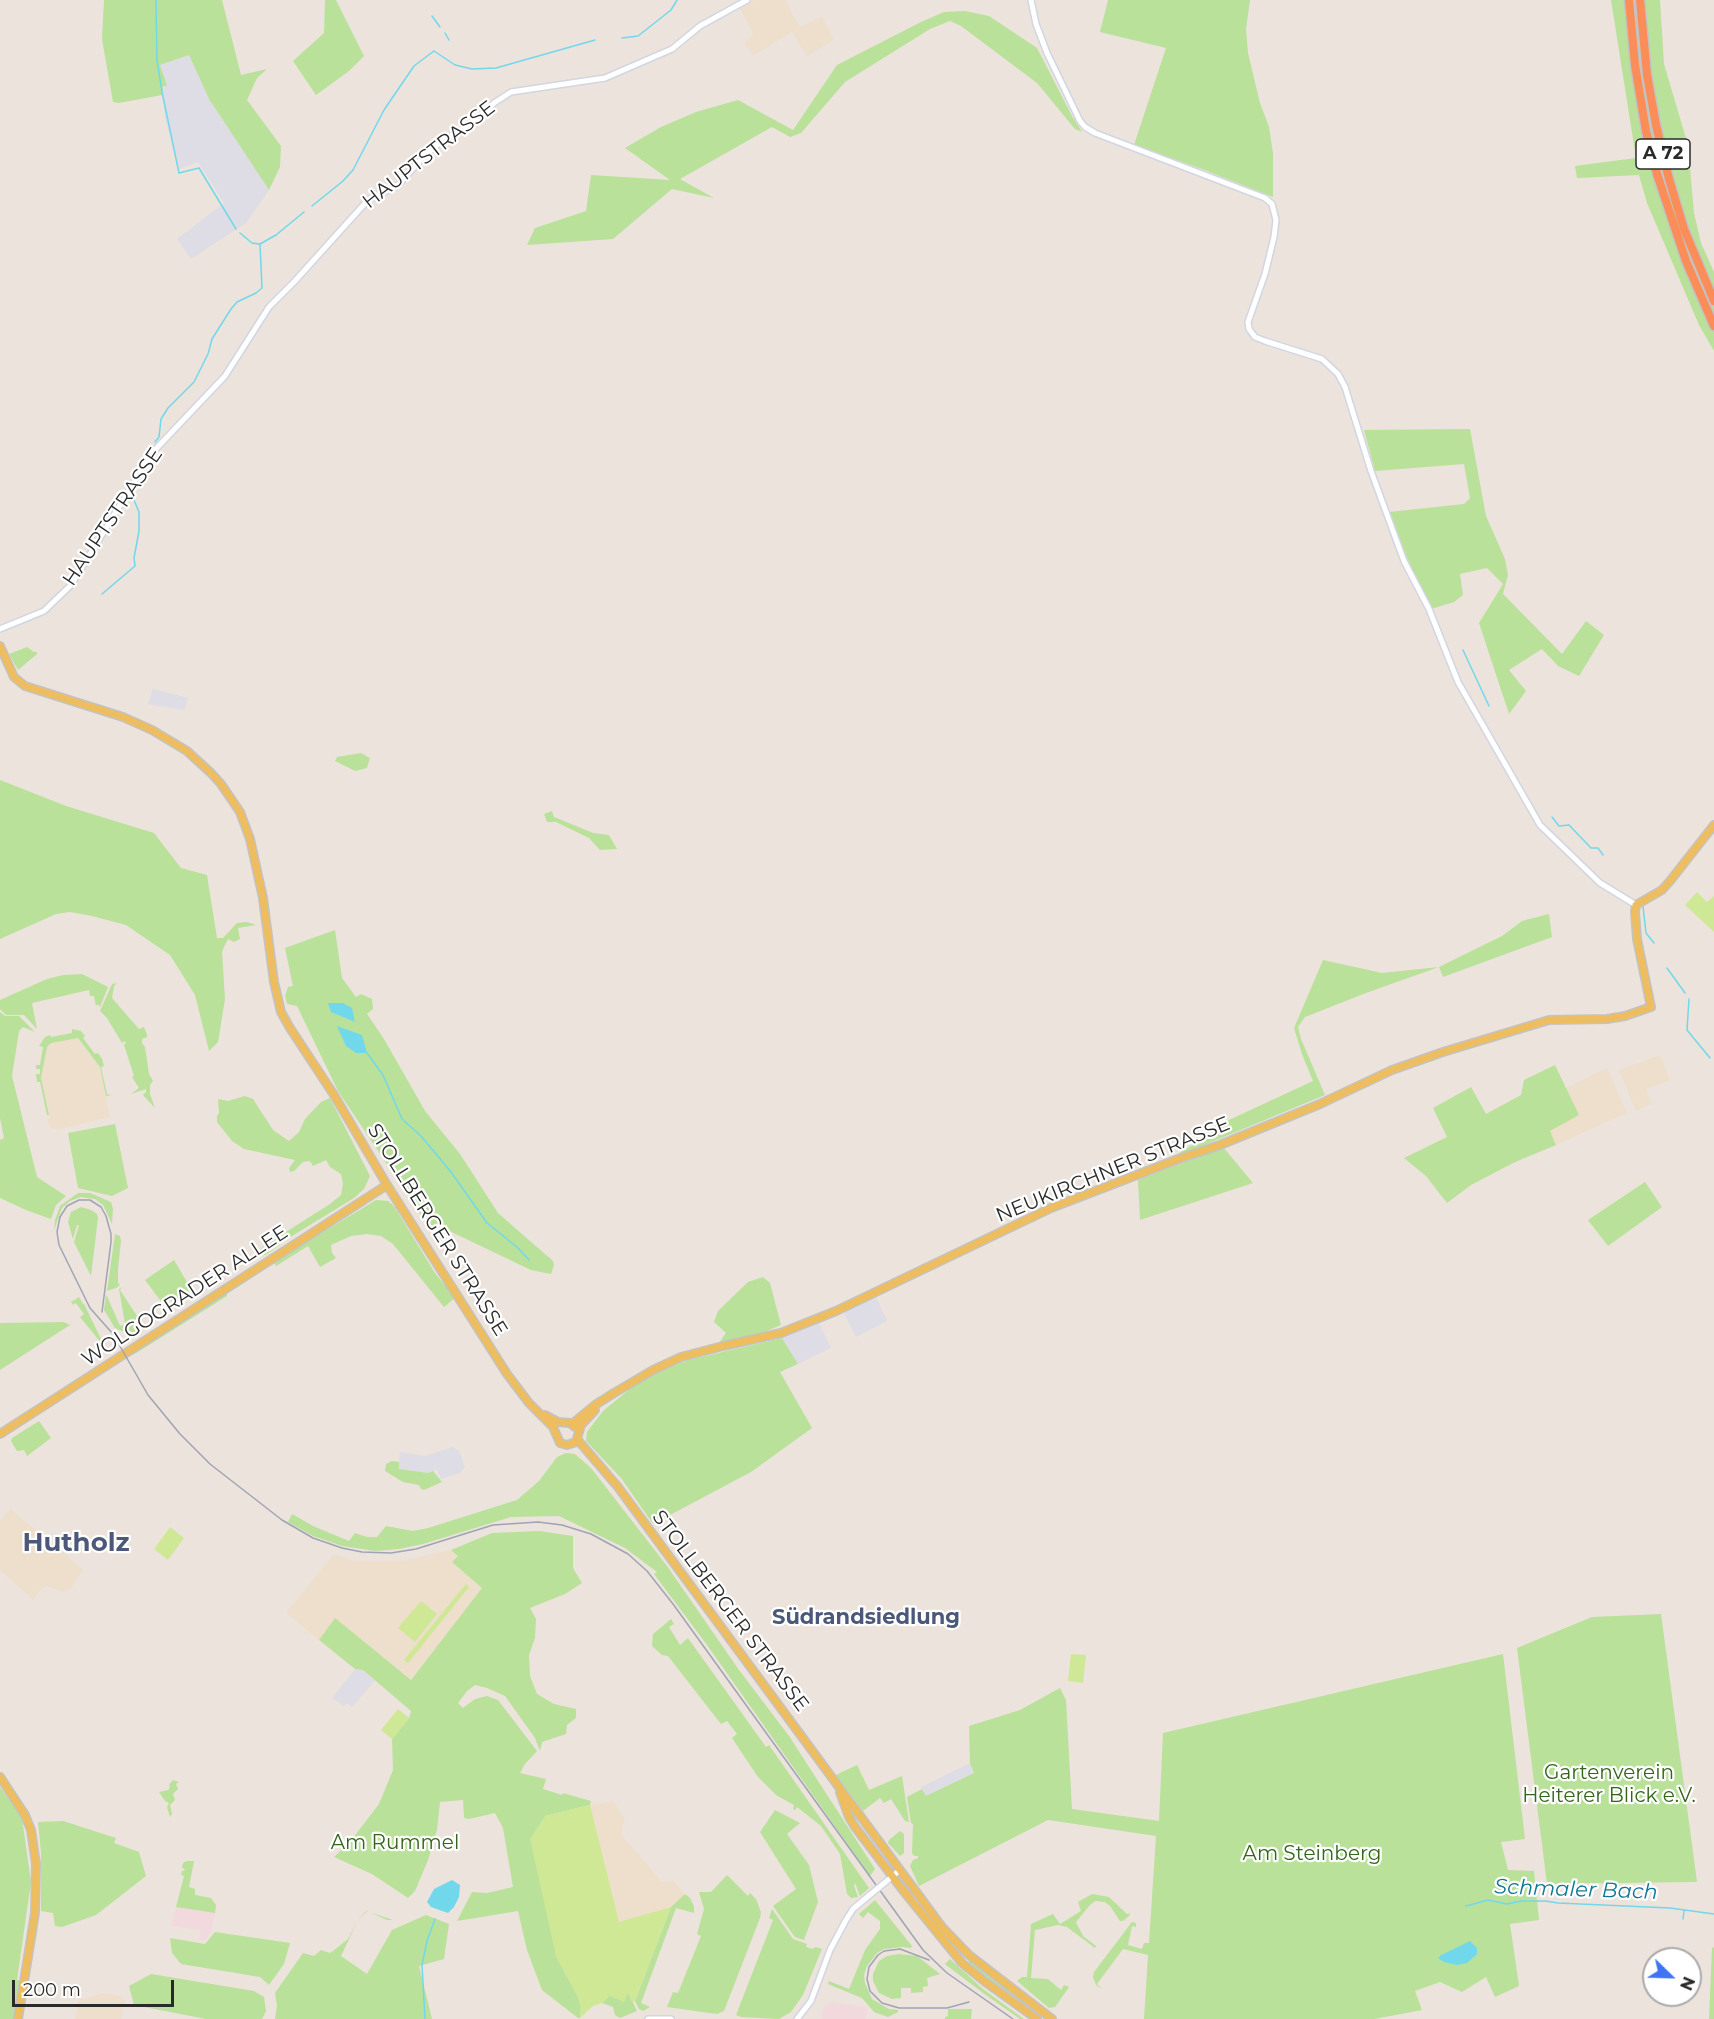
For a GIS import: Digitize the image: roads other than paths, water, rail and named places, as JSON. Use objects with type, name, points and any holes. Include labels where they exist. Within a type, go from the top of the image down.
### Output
[{"type":"highway","name":"A 72","points":[[1629,0],[1635,65],[1646,131],[1657,174],[1686,261],[1714,326]]},
{"type":"highway","name":"A 72","points":[[1640,0],[1647,75],[1666,168],[1684,229],[1714,301]]},
{"type":"main road","name":"STOLLBERGER STRASSE","points":[[0,646],[14,677],[25,686],[123,717],[152,730],[187,751],[221,784],[240,812],[254,855],[266,917],[274,982],[281,1012],[507,1374],[556,1432],[560,1443],[575,1438],[618,1487],[936,1918],[961,1947],[1052,2019]]},
{"type":"main road","points":[[1636,905],[1662,890],[1670,882],[1714,825]]},
{"type":"main road","name":"NEUKIRCHNER STRASSE","points":[[572,1424],[601,1402],[653,1370],[681,1357],[781,1333],[836,1311],[1051,1208],[1220,1145],[1320,1104],[1392,1070],[1549,1020],[1607,1019],[1625,1016],[1651,1007],[1636,939],[1636,905]]},
{"type":"main road","name":"WOLGOGRADER ALLEE","points":[[0,1434],[387,1185]]},
{"type":"main road","name":"NEUKIRCHNER STRASSE","points":[[575,1438],[581,1425],[601,1402]]},
{"type":"main road","name":"STOLLBERGER STRASSE","points":[[537,1410],[563,1424]]},
{"type":"main road","points":[[556,1432],[563,1424],[572,1424],[575,1438]]},
{"type":"main road","points":[[0,1777],[25,1815],[31,1830],[36,1864],[35,1912],[18,2019]]},
{"type":"main road","name":"STOLLBERGER STRASSE","points":[[832,1777],[855,1827],[962,1963],[984,1982],[1037,2019]]},
{"type":"street","name":"HAUPTSTRASSE","points":[[0,629],[44,611],[71,585],[152,453],[225,376],[269,307],[368,200],[398,185],[424,156],[442,141],[472,124],[494,103],[512,92],[605,78],[672,49],[700,26],[747,0]]},
{"type":"street","points":[[1031,0],[1036,24],[1047,53],[1085,127],[1095,133],[1264,198],[1272,204],[1276,220],[1274,237],[1265,274],[1248,322],[1249,329],[1255,337],[1322,359],[1338,374],[1404,561],[1429,609],[1458,682],[1540,825],[1600,883],[1636,905]]},
{"type":"street","points":[[797,2019],[811,2001],[830,1950],[853,1909],[900,1870]]},
{"type":"street","points":[[648,2019],[671,2019]]},
{"type":"water","points":[[328,1003],[343,1003],[352,1008],[355,1022],[331,1012]]},
{"type":"water","points":[[337,1026],[362,1035],[367,1053],[356,1053],[346,1046]]},
{"type":"water","points":[[452,1880],[460,1885],[459,1897],[454,1907],[448,1913],[431,1907],[427,1902],[434,1889]]},
{"type":"water","points":[[1470,1941],[1477,1948],[1477,1954],[1467,1963],[1457,1965],[1438,1958],[1441,1955]]},
{"type":"waterway","points":[[156,0],[157,60],[179,173],[199,168],[236,229]]},
{"type":"waterway","points":[[622,38],[638,36],[671,10],[677,0]]},
{"type":"waterway","points":[[432,16],[440,27]]},
{"type":"waterway","points":[[445,33],[449,40]]},
{"type":"waterway","points":[[312,206],[353,170],[384,110],[414,66],[434,51],[455,65],[472,69],[496,68],[595,40]]},
{"type":"waterway","points":[[155,442],[159,437],[161,419],[168,408],[194,382],[208,354],[212,339],[231,309],[237,302],[262,288],[260,244],[276,235],[304,212]]},
{"type":"waterway","points":[[240,233],[252,243],[259,244]]},
{"type":"waterway","points":[[102,594],[135,566],[139,512],[131,493]]},
{"type":"waterway","points":[[1463,650],[1489,706]]},
{"type":"waterway","points":[[1552,817],[1559,826],[1569,825],[1591,848],[1598,848],[1603,855]]},
{"type":"waterway","points":[[1643,906],[1646,933],[1654,943]]},
{"type":"waterway","points":[[1667,968],[1685,993]]},
{"type":"waterway","points":[[1689,999],[1687,1030],[1710,1058]]},
{"type":"waterway","points":[[367,1053],[383,1075],[402,1119],[421,1136],[451,1172],[487,1223],[517,1247],[529,1260]]},
{"type":"waterway","name":"Schmaler Bach","points":[[1466,1906],[1488,1900],[1507,1904],[1522,1901],[1545,1901],[1670,1908],[1714,1914]]},
{"type":"waterway","name":"Schmaler Bach","points":[[1683,1919],[1684,1911]]},
{"type":"waterway","points":[[425,2019],[422,1965],[435,1919]]},
{"type":"tram line","points":[[102,1312],[111,1234],[101,1207],[90,1200],[79,1200],[67,1206],[60,1217],[57,1232],[59,1245],[90,1308],[113,1334],[148,1395],[180,1434],[210,1464],[282,1520],[313,1538],[362,1552],[391,1553],[416,1549],[493,1525],[538,1522],[562,1525],[591,1534],[628,1554],[647,1571],[673,1604],[923,1950],[947,1973],[1013,2019]]},
{"type":"tram line","points":[[929,1960],[900,1949],[884,1951],[869,1967],[867,1979],[870,1991],[882,2003],[899,2008],[947,2008],[969,2002]]},
{"type":"district","name":"Hutholz","points":[[76,1543]]},
{"type":"district","name":"Südrandsiedlung","points":[[866,1618]]},
{"type":"park label","name":"Gartenverein Heiterer Blick e.V.","points":[[1609,1784]]},
{"type":"park label","name":"Am Rummel","points":[[395,1843]]},
{"type":"park label","name":"Am Steinberg","points":[[1312,1854]]}]
